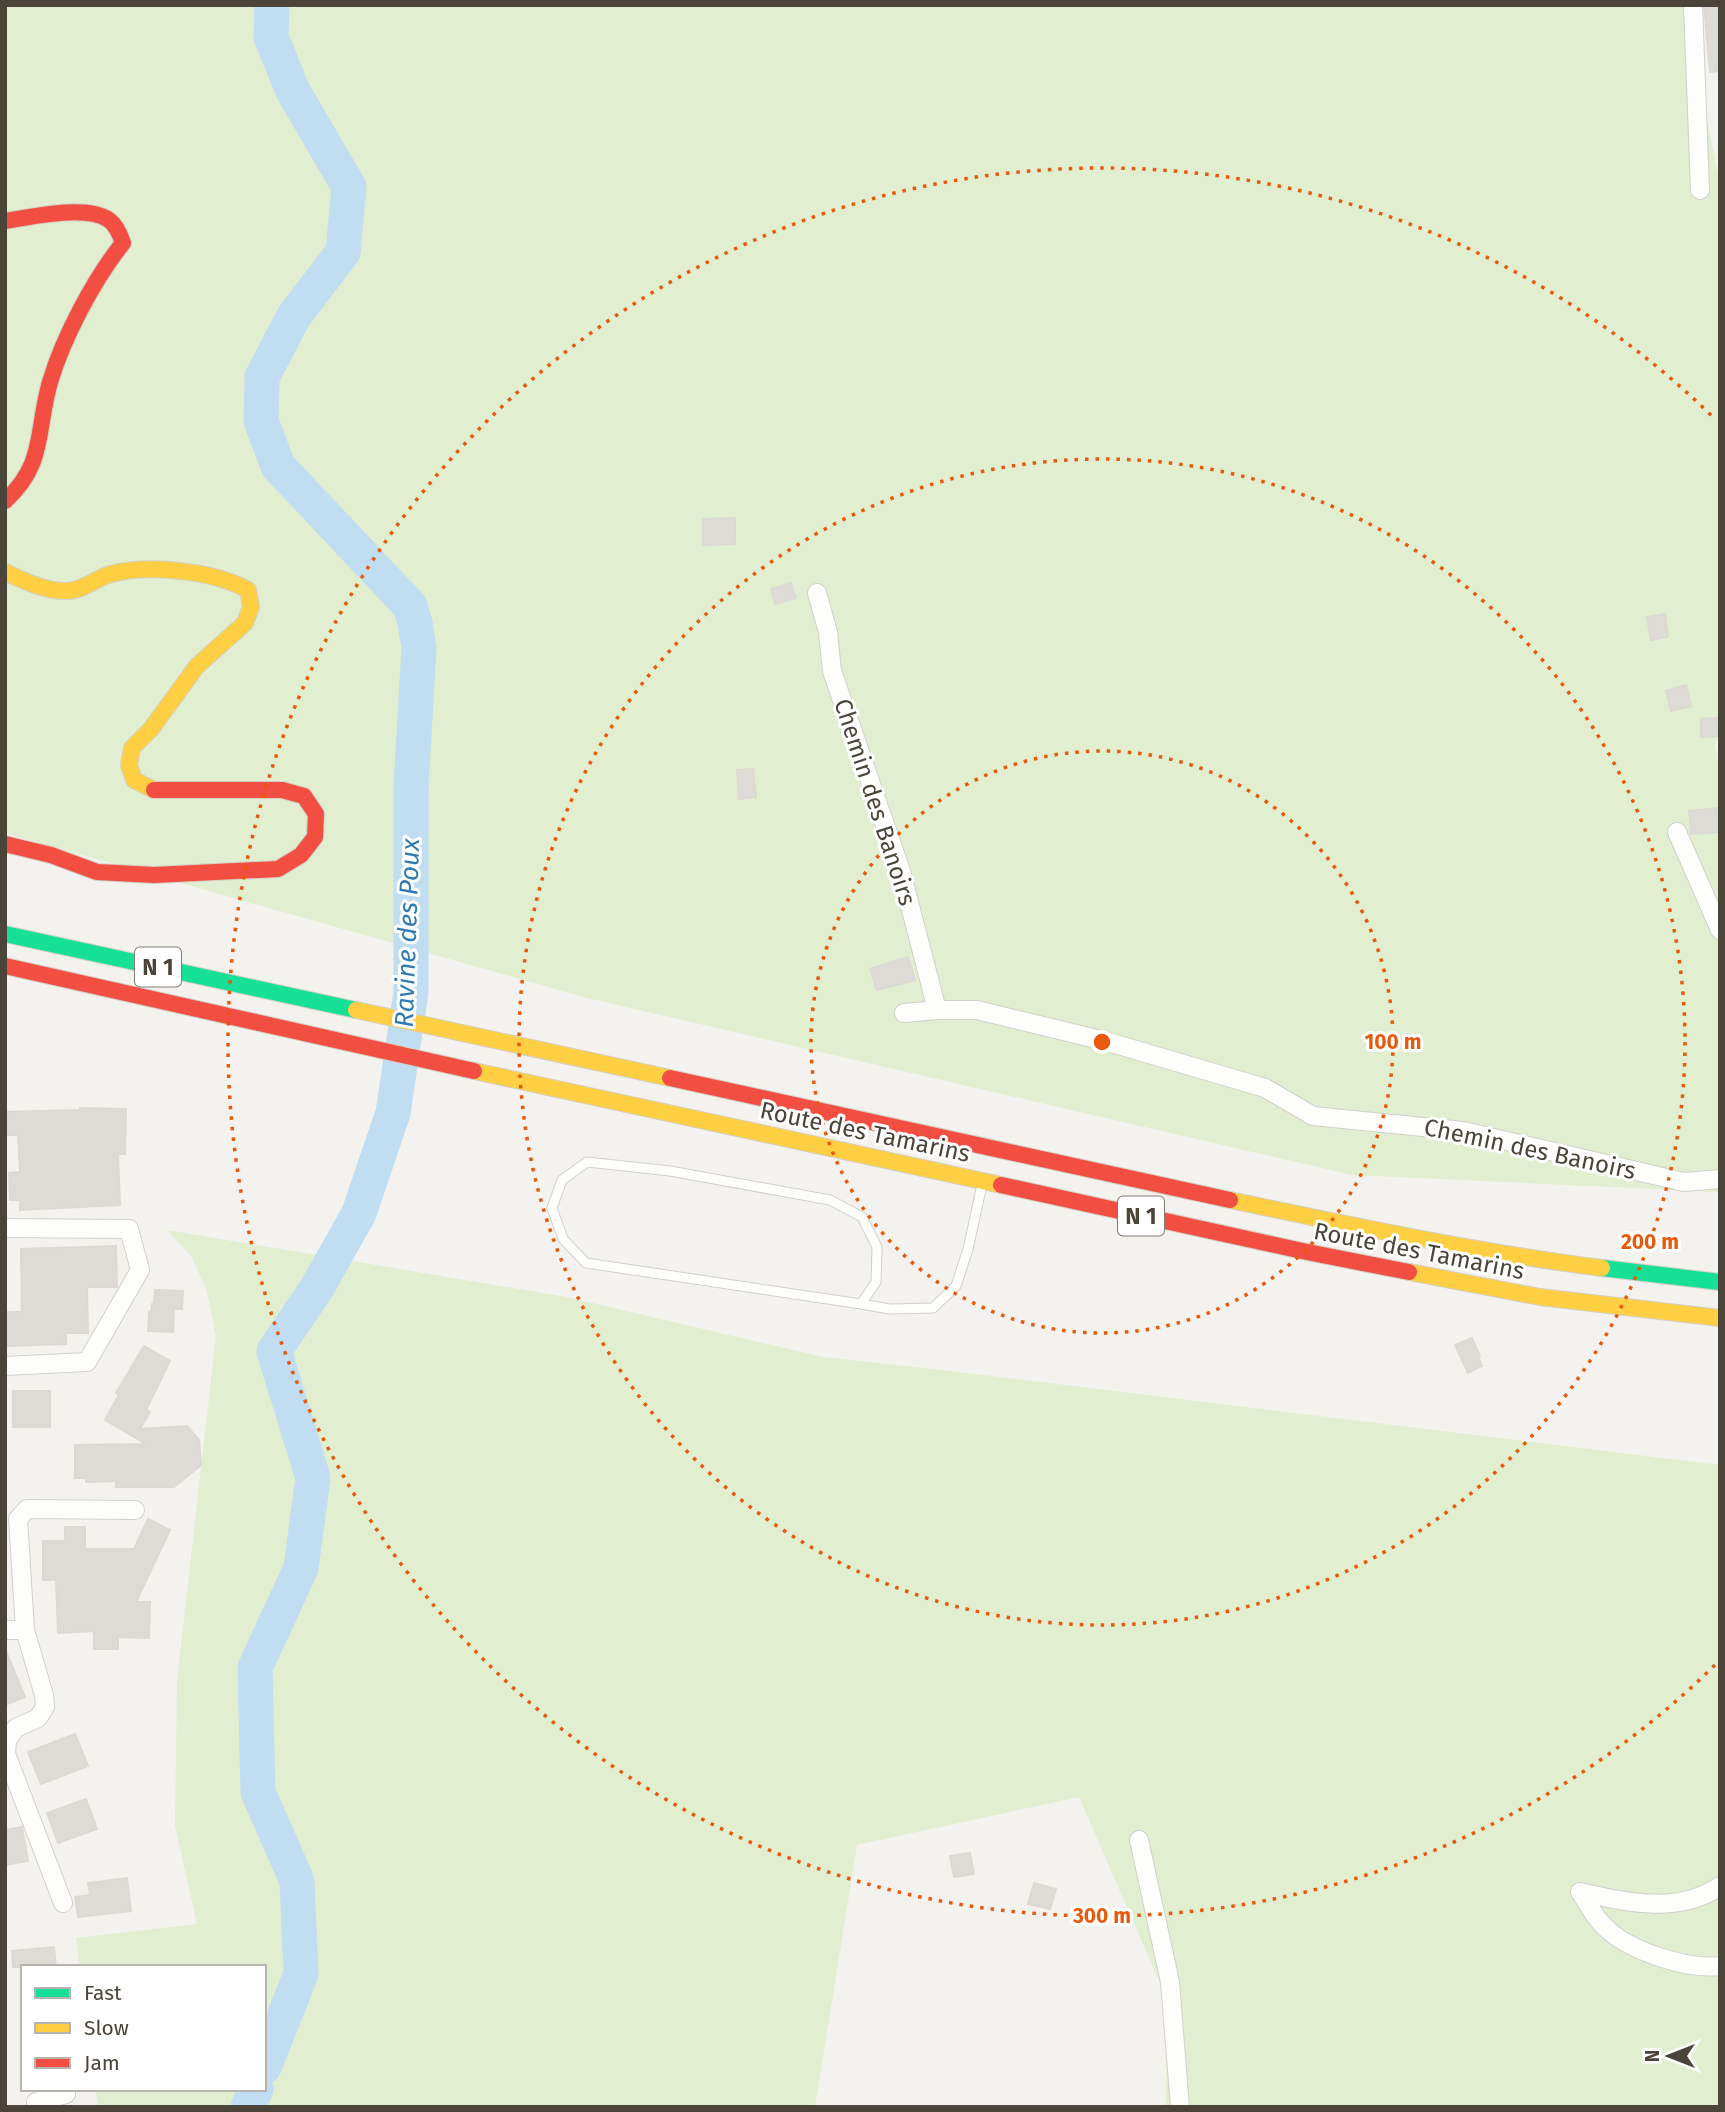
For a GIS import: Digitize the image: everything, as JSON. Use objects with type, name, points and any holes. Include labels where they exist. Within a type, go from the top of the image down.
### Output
[{"type":"main road","points":[[5,221],[67,213],[103,216],[116,226],[123,243],[104,266],[72,329],[49,384],[39,447],[21,490],[5,501]]},
{"type":"main road","points":[[5,572],[38,587],[69,591],[113,574],[167,571],[223,577],[248,590],[251,607],[245,622],[197,666],[151,729],[132,748],[129,765],[135,780],[153,790],[282,790],[304,796],[316,814],[315,837],[301,855],[278,869],[154,876],[97,872],[51,855],[5,844]]},
{"type":"main road","name":"Route des Tamarins","points":[[5,934],[1309,1217],[1549,1261],[1720,1282]]},
{"type":"main road","name":"Route des Tamarins","points":[[5,965],[566,1092],[1307,1252],[1540,1297],[1720,1318]]},
{"type":"street","points":[[1693,5],[1700,190]]},
{"type":"street","name":"Chemin des Banoirs","points":[[817,593],[828,632],[832,671],[901,871],[937,1010]]},
{"type":"street","points":[[1678,832],[1720,930]]},
{"type":"street","name":"Chemin des Banoirs","points":[[904,1013],[977,1010],[1105,1041],[1265,1088],[1313,1116],[1463,1131],[1684,1182],[1720,1179]]},
{"type":"street","points":[[5,1228],[129,1230],[140,1270],[87,1362],[5,1366]]},
{"type":"street","points":[[62,1903],[6,1754],[7,1740],[16,1728],[38,1718],[45,1707],[25,1630],[18,1519],[27,1509],[135,1510]]},
{"type":"street","points":[[5,1630],[25,1630]]},
{"type":"street","points":[[1139,1840],[1170,1982],[1180,2107]]},
{"type":"street","points":[[1720,1886],[1710,1893],[1680,1903],[1640,1903],[1580,1892],[1605,1928],[1631,1944],[1663,1958],[1709,1968],[1720,1966]]},
{"type":"street","points":[[37,2107],[36,2102],[66,2094]]},
{"type":"lane","points":[[861,1304],[876,1282],[877,1247],[862,1217],[830,1200],[670,1171],[587,1162],[562,1180],[552,1208],[563,1240],[586,1263],[890,1309],[933,1308],[956,1286],[968,1248],[983,1180]]},
{"type":"green space","points":[[5,5],[1684,5],[1720,185],[1720,729],[1715,745],[1720,775],[1720,1192],[1352,1175],[583,997],[5,833]]},
{"type":"green space","points":[[167,1230],[567,1297],[823,1357],[1720,1465],[1720,2107],[1166,2107],[1167,1999],[1079,1797],[857,1845],[815,2107],[98,2107],[95,2091],[266,2091],[266,1965],[80,1965],[76,1938],[197,1924],[175,1826],[177,1680],[216,1336],[206,1288],[191,1256]]},
{"type":"building","points":[[1704,5],[1720,5],[1720,71],[1710,72]]},
{"type":"building","points":[[735,518],[735,544],[703,545],[703,519]]},
{"type":"building","points":[[791,583],[796,598],[775,604],[771,589]]},
{"type":"building","points":[[1665,614],[1668,637],[1651,640],[1647,617]]},
{"type":"building","points":[[1686,685],[1691,706],[1671,711],[1666,691]]},
{"type":"building","points":[[1718,718],[1719,736],[1701,737],[1701,719]]},
{"type":"building","points":[[753,769],[756,797],[739,799],[737,770]]},
{"type":"building","points":[[1718,808],[1719,832],[1691,834],[1689,811]]},
{"type":"building","points":[[908,957],[915,980],[877,990],[870,969]]},
{"type":"building","points":[[80,1108],[126,1109],[125,1154],[118,1154],[120,1205],[20,1210],[20,1200],[10,1200],[9,1173],[20,1172],[18,1135],[5,1135],[5,1112]]},
{"type":"building","points":[[116,1246],[117,1287],[87,1287],[88,1333],[66,1333],[66,1344],[5,1346],[5,1312],[22,1312],[21,1249]]},
{"type":"building","points":[[155,1290],[183,1291],[182,1309],[174,1309],[173,1332],[148,1331],[149,1312],[154,1304]]},
{"type":"building","points":[[1472,1338],[1482,1366],[1468,1373],[1455,1345]]},
{"type":"building","points":[[144,1346],[170,1361],[146,1410],[150,1412],[140,1429],[187,1426],[199,1440],[201,1465],[174,1487],[116,1487],[116,1481],[86,1482],[86,1478],[75,1478],[75,1445],[146,1444],[105,1420],[119,1395],[116,1393]]},
{"type":"building","points":[[13,1391],[50,1391],[50,1427],[13,1427]]},
{"type":"building","points":[[148,1519],[170,1530],[136,1602],[150,1602],[149,1638],[118,1637],[118,1649],[94,1649],[94,1631],[58,1633],[56,1580],[43,1580],[43,1541],[65,1541],[65,1527],[85,1527],[85,1549],[134,1549]]},
{"type":"building","points":[[5,1649],[25,1697],[5,1705]]},
{"type":"building","points":[[75,1734],[88,1766],[41,1784],[28,1752]]},
{"type":"building","points":[[86,1799],[97,1829],[58,1843],[47,1813]]},
{"type":"building","points":[[22,1827],[28,1861],[5,1865],[5,1830]]},
{"type":"building","points":[[970,1853],[974,1874],[954,1877],[950,1856]]},
{"type":"building","points":[[127,1878],[131,1911],[78,1917],[75,1897],[90,1895],[88,1883]]},
{"type":"building","points":[[1034,1883],[1056,1889],[1050,1909],[1028,1904]]},
{"type":"building","points":[[54,1947],[56,1965],[13,1967],[12,1951]]},
{"type":"waterway","name":"Ravine des Poux","points":[[266,2062],[301,1974],[297,1881],[258,1792],[255,1668],[301,1568],[313,1478],[274,1351],[317,1288],[359,1213],[393,1113],[411,992],[411,787],[419,648],[410,606],[278,466],[261,421],[262,377],[294,316],[343,252],[349,187],[293,91],[271,37],[272,5]]},
{"type":"waterway","name":"Ravine des Poux","points":[[248,2107],[255,2091]]},
{"type":"traffic: fast","points":[[5,934],[356,1010]]},
{"type":"traffic: fast","points":[[1602,1268],[1720,1282]]},
{"type":"traffic: slow","points":[[5,572],[35,585],[58,591],[78,589],[111,574],[144,570],[200,574],[234,583],[248,590],[251,607],[245,623],[197,666],[151,729],[132,748],[129,765],[134,780],[154,790]]},
{"type":"traffic: slow","points":[[356,1010],[670,1078]]},
{"type":"traffic: slow","points":[[474,1071],[1001,1185]]},
{"type":"traffic: slow","points":[[1230,1200],[1369,1229],[1602,1268]]},
{"type":"traffic: slow","points":[[1409,1272],[1540,1297],[1720,1318]]},
{"type":"traffic: jam","points":[[5,221],[73,212],[99,215],[109,220],[118,230],[123,243],[101,274],[71,328],[50,382],[34,460],[18,487],[5,501]]},
{"type":"traffic: jam","points":[[5,844],[51,855],[97,872],[154,875],[278,869],[301,855],[315,837],[316,814],[304,796],[282,790],[154,790]]},
{"type":"traffic: jam","points":[[5,966],[474,1071]]},
{"type":"traffic: jam","points":[[670,1078],[1230,1200]]},
{"type":"traffic: jam","points":[[1001,1185],[1409,1272]]}]
